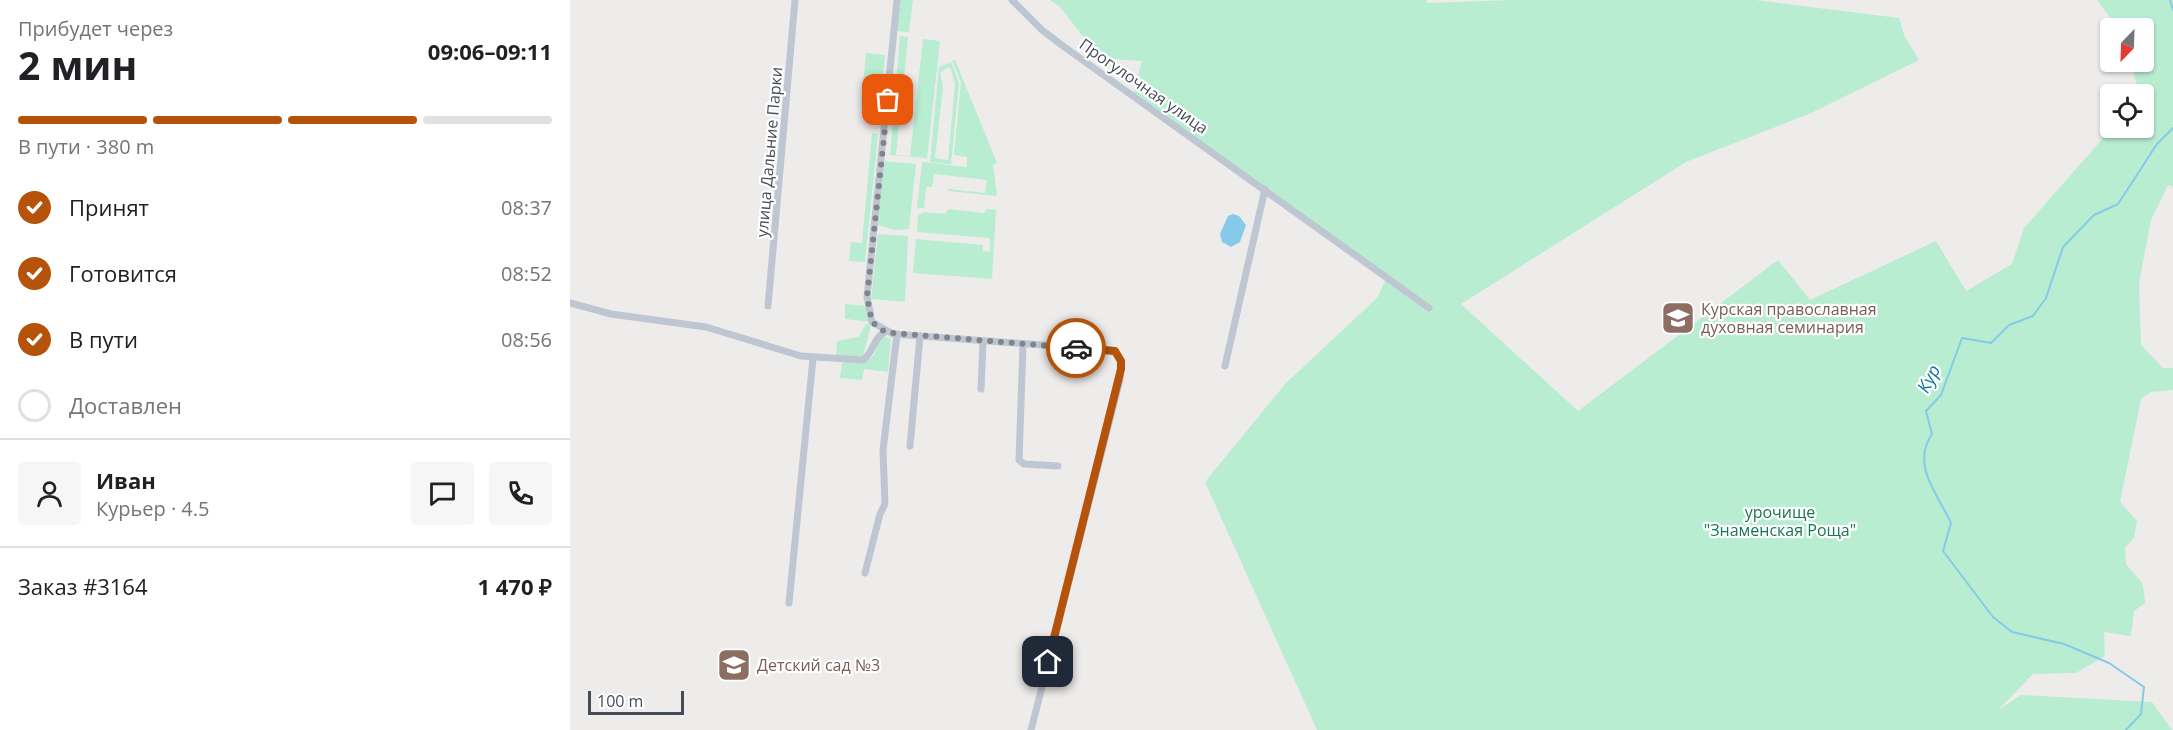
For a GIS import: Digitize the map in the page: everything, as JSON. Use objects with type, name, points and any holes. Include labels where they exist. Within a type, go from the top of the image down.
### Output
[{"type":"street","name":"улица Дальние Парки","points":[[768,306],[795,0]]},
{"type":"street","points":[[897,0],[867,297],[871,320],[885,332],[897,334],[1110,350],[1115,351],[1121,361],[1109,423],[1031,730]]},
{"type":"street","name":"Прогулочная улица","points":[[1012,0],[1056,40],[1429,308]]},
{"type":"street","points":[[1225,366],[1265,189]]},
{"type":"street","points":[[570,303],[611,314],[706,327],[738,339],[813,358],[863,360],[871,353],[876,339],[885,332]]},
{"type":"street","points":[[865,573],[880,514],[885,504],[884,450],[897,334]]},
{"type":"street","points":[[910,446],[920,336]]},
{"type":"street","points":[[981,389],[983,342]]},
{"type":"street","points":[[1023,345],[1019,460],[1024,464],[1058,466]]},
{"type":"street","points":[[789,603],[813,358]]},
{"type":"green space","points":[[897,0],[913,0],[909,32],[894,31]]},
{"type":"green space","name":"урочище \"Знаменская Роща\"","points":[[1050,0],[1426,0],[1428,3],[1511,0],[1755,0],[1899,18],[1904,35],[1919,60],[1811,113],[1686,162],[1461,304],[1578,411],[1778,260],[1810,300],[1936,241],[1966,291],[2012,264],[2024,228],[2103,138],[2154,138],[2154,84],[2137,84],[2133,72],[2154,72],[2154,18],[2110,18],[2097,0],[2173,0],[2173,187],[2168,185],[2151,220],[2139,283],[2141,345],[2163,368],[2173,368],[2173,390],[2151,392],[2141,399],[2120,502],[2137,521],[2134,538],[2125,548],[2126,564],[2143,584],[2145,603],[2134,611],[2131,636],[2104,632],[2105,656],[2076,673],[2033,674],[1998,710],[2021,695],[2152,702],[2172,730],[1317,730],[1205,482],[1285,384],[1377,298],[1386,279],[1132,98],[1142,61],[1100,58],[1060,7]]},
{"type":"green space","points":[[900,36],[908,37],[896,155],[910,156],[923,39],[940,41],[927,158],[890,155]]},
{"type":"green space","points":[[866,53],[885,55],[880,108],[861,106]]},
{"type":"green space","points":[[955,60],[997,163],[993,165],[997,196],[948,191],[948,189],[985,193],[987,180],[934,174],[932,187],[926,187],[924,208],[917,208],[922,162],[967,167],[967,157],[954,155],[961,82],[952,61]]},
{"type":"green space","points":[[951,62],[959,83],[951,164],[930,162],[939,67]],"holes":[[[950,67],[955,84],[948,160],[935,158],[943,87],[940,72]]]},
{"type":"green space","points":[[872,133],[878,134],[865,262],[849,261],[851,242],[862,243]]},
{"type":"green space","points":[[884,161],[916,164],[909,229],[895,230],[877,225]]},
{"type":"green space","points":[[949,209],[984,213],[986,209],[996,210],[992,279],[913,273],[916,239],[983,245],[983,251],[990,252],[990,238],[917,232],[918,215],[924,212],[945,214]]},
{"type":"green space","points":[[878,234],[908,236],[905,302],[871,299]]},
{"type":"green space","points":[[845,304],[867,306],[872,322],[845,319]]},
{"type":"green space","points":[[866,324],[871,325],[863,356],[836,357],[837,341],[859,337]]},
{"type":"green space","points":[[891,338],[888,372],[864,369],[862,380],[840,378],[842,363],[870,358],[874,355],[879,339]]},
{"type":"water","points":[[1233,214],[1239,216],[1246,225],[1240,242],[1231,247],[1222,242],[1220,234],[1228,216]]},
{"type":"waterway","name":"Кур","points":[[2170,0],[2173,10]]},
{"type":"waterway","name":"Кур","points":[[2126,730],[2141,714],[2144,687],[2109,663],[2064,644],[2012,632],[1993,617],[1943,551],[1951,523],[1933,490],[1925,468],[1926,445],[1932,434],[1926,411],[1941,395],[1962,338],[1991,343],[2009,325],[2033,316],[2046,298],[2063,247],[2094,215],[2118,204],[2157,144],[2173,128]]},
{"type":"way so far","points":[[888,100],[867,297],[867,310],[872,322],[885,332],[892,333],[1076,348]]},
{"type":"place","name":"Курская православная духовная семинария","points":[[1678,318]]},
{"type":"place","name":"Детский сад №3","points":[[734,665]]},
{"type":"route","points":[[1048,662],[1121,369],[1121,361],[1115,351],[1076,348]]}]
